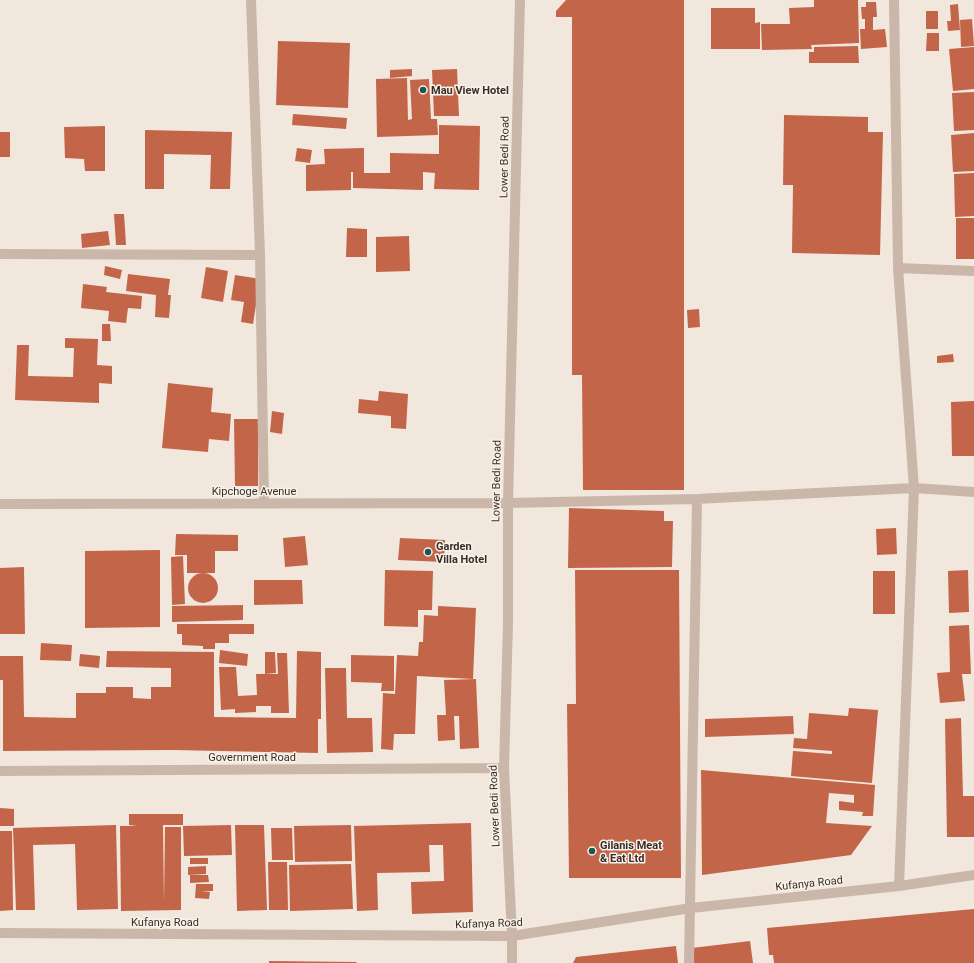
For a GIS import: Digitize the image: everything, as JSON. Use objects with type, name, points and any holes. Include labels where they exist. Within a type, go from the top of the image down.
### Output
[{"type":"street","points":[[252,0],[260,255],[264,503]]},
{"type":"street","name":"Lower Bedi Road","points":[[512,963],[504,768],[508,623],[508,503],[520,0]]},
{"type":"street","points":[[894,0],[898,268],[914,488],[899,886]]},
{"type":"street","points":[[0,254],[260,255]]},
{"type":"street","points":[[898,268],[972,271]]},
{"type":"street","name":"Kipchoge Avenue","points":[[0,504],[508,503],[698,499],[914,488],[974,492]]},
{"type":"street","points":[[690,963],[698,499]]},
{"type":"street","name":"Government Road","points":[[0,771],[504,768]]},
{"type":"street","name":"Kufanya Road","points":[[0,933],[512,936],[691,908],[899,886],[974,875]]},
{"type":"building","points":[[566,0],[684,0],[684,490],[583,490],[582,375],[572,375],[572,17],[556,17],[556,11]]},
{"type":"building","points":[[814,0],[858,0],[859,43],[811,45],[812,49],[762,50],[761,24],[790,24],[789,8],[814,7]]},
{"type":"building","points":[[866,2],[876,2],[877,17],[873,17],[873,30],[885,29],[887,47],[861,49],[860,29],[865,29],[865,19],[862,19],[861,7],[866,7]]},
{"type":"building","points":[[958,4],[960,30],[948,31],[947,21],[951,21],[950,5]]},
{"type":"building","points":[[711,8],[755,8],[755,23],[760,22],[760,49],[711,49]]},
{"type":"building","points":[[926,11],[938,11],[938,29],[926,29]]},
{"type":"building","points":[[972,19],[974,46],[961,47],[960,20]]},
{"type":"building","points":[[927,33],[939,33],[939,51],[926,51]]},
{"type":"building","points":[[278,41],[350,43],[348,108],[276,105]]},
{"type":"building","points":[[858,46],[859,63],[809,63],[809,52],[814,52],[814,47]]},
{"type":"building","points":[[974,47],[974,89],[953,91],[949,49]]},
{"type":"building","points":[[412,69],[412,76],[390,78],[390,70]]},
{"type":"building","points":[[457,69],[459,116],[434,116],[432,70]]},
{"type":"building","points":[[407,78],[408,120],[412,119],[410,80],[429,79],[431,119],[437,119],[438,135],[377,137],[376,79]]},
{"type":"building","points":[[974,92],[974,130],[954,131],[952,93]]},
{"type":"building","points":[[293,114],[347,118],[346,129],[292,125]]},
{"type":"building","points":[[784,115],[868,117],[868,132],[883,132],[880,255],[792,253],[793,185],[783,185]]},
{"type":"building","points":[[439,125],[480,126],[479,190],[434,189],[435,173],[423,172],[423,190],[353,188],[353,172],[351,172],[351,190],[306,191],[306,165],[325,164],[324,149],[364,148],[364,173],[390,173],[390,153],[439,154]]},
{"type":"building","points":[[105,126],[105,171],[85,171],[84,159],[65,158],[64,127]]},
{"type":"building","points":[[145,130],[232,132],[230,189],[210,189],[211,155],[164,154],[164,189],[145,189]]},
{"type":"building","points":[[0,132],[10,132],[10,157],[0,157]]},
{"type":"building","points":[[974,133],[974,171],[953,172],[951,135]]},
{"type":"building","points":[[297,148],[312,150],[310,163],[295,161]]},
{"type":"building","points":[[974,173],[974,216],[955,217],[954,174]]},
{"type":"building","points":[[114,214],[124,214],[126,245],[116,245]]},
{"type":"building","points":[[956,218],[974,218],[974,259],[956,259]]},
{"type":"building","points":[[347,228],[367,229],[367,257],[346,257]]},
{"type":"building","points":[[108,231],[110,245],[82,248],[81,234]]},
{"type":"building","points":[[409,236],[410,271],[376,272],[376,237]]},
{"type":"building","points":[[105,266],[122,270],[120,279],[104,275]]},
{"type":"building","points":[[206,267],[228,271],[223,302],[201,298]]},
{"type":"building","points":[[128,274],[170,279],[168,295],[171,295],[169,318],[155,317],[156,295],[126,291]]},
{"type":"building","points":[[235,275],[260,279],[253,324],[241,322],[244,302],[231,300]]},
{"type":"building","points":[[83,284],[107,287],[106,292],[142,296],[141,309],[128,308],[126,323],[108,321],[109,311],[81,308]]},
{"type":"building","points":[[699,309],[700,327],[688,328],[687,310]]},
{"type":"building","points":[[102,324],[110,324],[111,341],[102,341]]},
{"type":"building","points":[[65,338],[98,339],[97,365],[112,366],[112,384],[99,383],[99,403],[15,400],[17,345],[29,345],[28,376],[73,377],[74,348],[65,348]]},
{"type":"building","points":[[953,354],[954,362],[937,363],[937,356]]},
{"type":"building","points":[[168,383],[213,388],[211,412],[231,414],[229,441],[209,439],[208,452],[162,448]]},
{"type":"building","points":[[379,391],[408,394],[406,429],[391,428],[391,416],[358,413],[359,399],[378,401]]},
{"type":"building","points":[[974,401],[974,456],[952,456],[951,402]]},
{"type":"building","points":[[272,411],[284,413],[282,434],[270,432]]},
{"type":"building","points":[[234,419],[258,419],[258,486],[235,486]]},
{"type":"building","points":[[569,508],[664,511],[664,521],[673,521],[672,567],[568,568]]},
{"type":"building","points":[[896,528],[897,554],[877,555],[876,529]]},
{"type":"building","points":[[176,534],[238,535],[238,551],[215,551],[215,573],[187,573],[187,555],[175,555]]},
{"type":"building","points":[[305,536],[308,565],[285,567],[283,538]]},
{"type":"building","points":[[400,538],[445,540],[444,562],[398,560]]},
{"type":"building","points":[[160,550],[160,627],[85,628],[85,551]]},
{"type":"building","points":[[183,556],[185,604],[172,605],[171,557]]},
{"type":"building","points":[[24,567],[25,634],[0,634],[0,568]]},
{"type":"building","points":[[385,570],[433,571],[432,610],[418,610],[418,627],[384,626]]},
{"type":"building","points":[[575,570],[679,570],[681,878],[569,878],[567,704],[576,704]]},
{"type":"building","points":[[968,570],[969,612],[949,613],[948,571]]},
{"type":"building","points":[[873,571],[895,571],[895,614],[873,614]]},
{"type":"building","points":[[203,573],[209,574],[217,582],[217,594],[209,602],[203,603],[197,602],[189,594],[188,588],[189,582],[197,574]]},
{"type":"building","points":[[254,580],[302,580],[303,604],[254,605]]},
{"type":"building","points":[[243,605],[243,620],[172,622],[172,606]]},
{"type":"building","points":[[438,606],[476,608],[473,679],[417,676],[415,734],[394,734],[393,750],[381,749],[383,693],[395,694],[397,655],[418,656],[419,642],[423,642],[424,615],[438,616]]},
{"type":"building","points":[[177,624],[254,624],[254,634],[229,634],[229,643],[215,643],[215,649],[203,649],[203,646],[182,645],[182,634],[177,634]]},
{"type":"building","points":[[969,625],[971,674],[962,674],[965,701],[940,703],[937,673],[950,672],[949,626]]},
{"type":"building","points":[[41,643],[72,645],[71,661],[40,660]]},
{"type":"building","points":[[220,650],[248,654],[247,666],[219,663]]},
{"type":"building","points":[[107,651],[214,652],[214,717],[296,718],[297,651],[321,652],[321,719],[318,719],[318,753],[174,750],[3,751],[3,680],[0,680],[0,656],[23,656],[24,717],[76,718],[76,693],[106,693],[106,687],[133,687],[133,698],[151,699],[151,687],[171,687],[171,668],[106,667]]},
{"type":"building","points":[[265,652],[275,652],[276,673],[265,674]]},
{"type":"building","points":[[277,653],[287,653],[289,713],[271,713],[271,706],[256,706],[256,712],[235,713],[235,709],[221,710],[219,667],[236,667],[238,696],[257,695],[256,674],[278,674]]},
{"type":"building","points":[[80,654],[100,656],[99,668],[79,666]]},
{"type":"building","points":[[351,655],[394,656],[394,691],[381,691],[382,683],[351,682]]},
{"type":"building","points":[[325,668],[346,668],[347,718],[372,718],[373,752],[327,753]]},
{"type":"building","points":[[476,679],[479,748],[460,749],[459,716],[454,716],[455,740],[438,741],[437,715],[446,715],[444,680]]},
{"type":"building","points":[[849,708],[878,710],[872,783],[791,776],[793,751],[832,754],[832,751],[793,748],[794,738],[807,739],[809,713],[848,716]]},
{"type":"building","points":[[793,716],[794,734],[705,737],[705,719]]},
{"type":"building","points":[[961,718],[963,796],[974,796],[974,837],[947,837],[945,719]]},
{"type":"building","points":[[701,770],[875,785],[873,816],[862,816],[863,812],[839,810],[839,801],[854,803],[854,795],[829,793],[826,823],[872,826],[851,855],[702,875]]},
{"type":"building","points":[[0,808],[14,809],[14,826],[0,826]]},
{"type":"building","points":[[129,814],[183,814],[183,825],[163,825],[164,903],[165,827],[181,827],[181,910],[121,911],[120,826],[137,826],[129,825]]},
{"type":"building","points":[[471,823],[473,912],[412,914],[411,882],[444,881],[443,845],[429,845],[430,872],[377,873],[378,910],[357,911],[354,826]]},
{"type":"building","points":[[116,825],[118,909],[77,910],[75,844],[33,845],[35,910],[16,910],[13,828]]},
{"type":"building","points":[[231,825],[232,855],[184,856],[183,826]]},
{"type":"building","points":[[235,825],[264,825],[267,910],[237,911]]},
{"type":"building","points":[[351,825],[352,861],[295,862],[294,826]]},
{"type":"building","points":[[271,828],[292,828],[293,860],[272,860]]},
{"type":"building","points":[[0,831],[12,831],[13,910],[0,911]]},
{"type":"building","points":[[190,858],[208,858],[208,864],[190,864]]},
{"type":"building","points":[[268,862],[287,862],[288,910],[269,910]]},
{"type":"building","points":[[351,864],[353,909],[290,911],[289,865]]},
{"type":"building","points":[[206,866],[206,874],[188,875],[188,867]]},
{"type":"building","points":[[190,875],[208,875],[209,882],[190,883]]},
{"type":"building","points":[[196,884],[213,884],[213,891],[202,891],[210,892],[209,899],[195,898]]},
{"type":"building","points":[[974,909],[974,963],[774,963],[773,955],[769,955],[767,928]]},
{"type":"building","points":[[750,941],[753,963],[694,963],[692,948]]},
{"type":"building","points":[[676,946],[678,963],[573,963],[576,957]]},
{"type":"building","points":[[269,961],[357,962],[269,963]]},
{"type":"place","name":"Mau View Hotel","points":[[423,90]]},
{"type":"place","name":"Garden Villa Hotel","points":[[428,552]]},
{"type":"place","name":"Gilanis Meat & Eat Ltd","points":[[592,851]]}]
